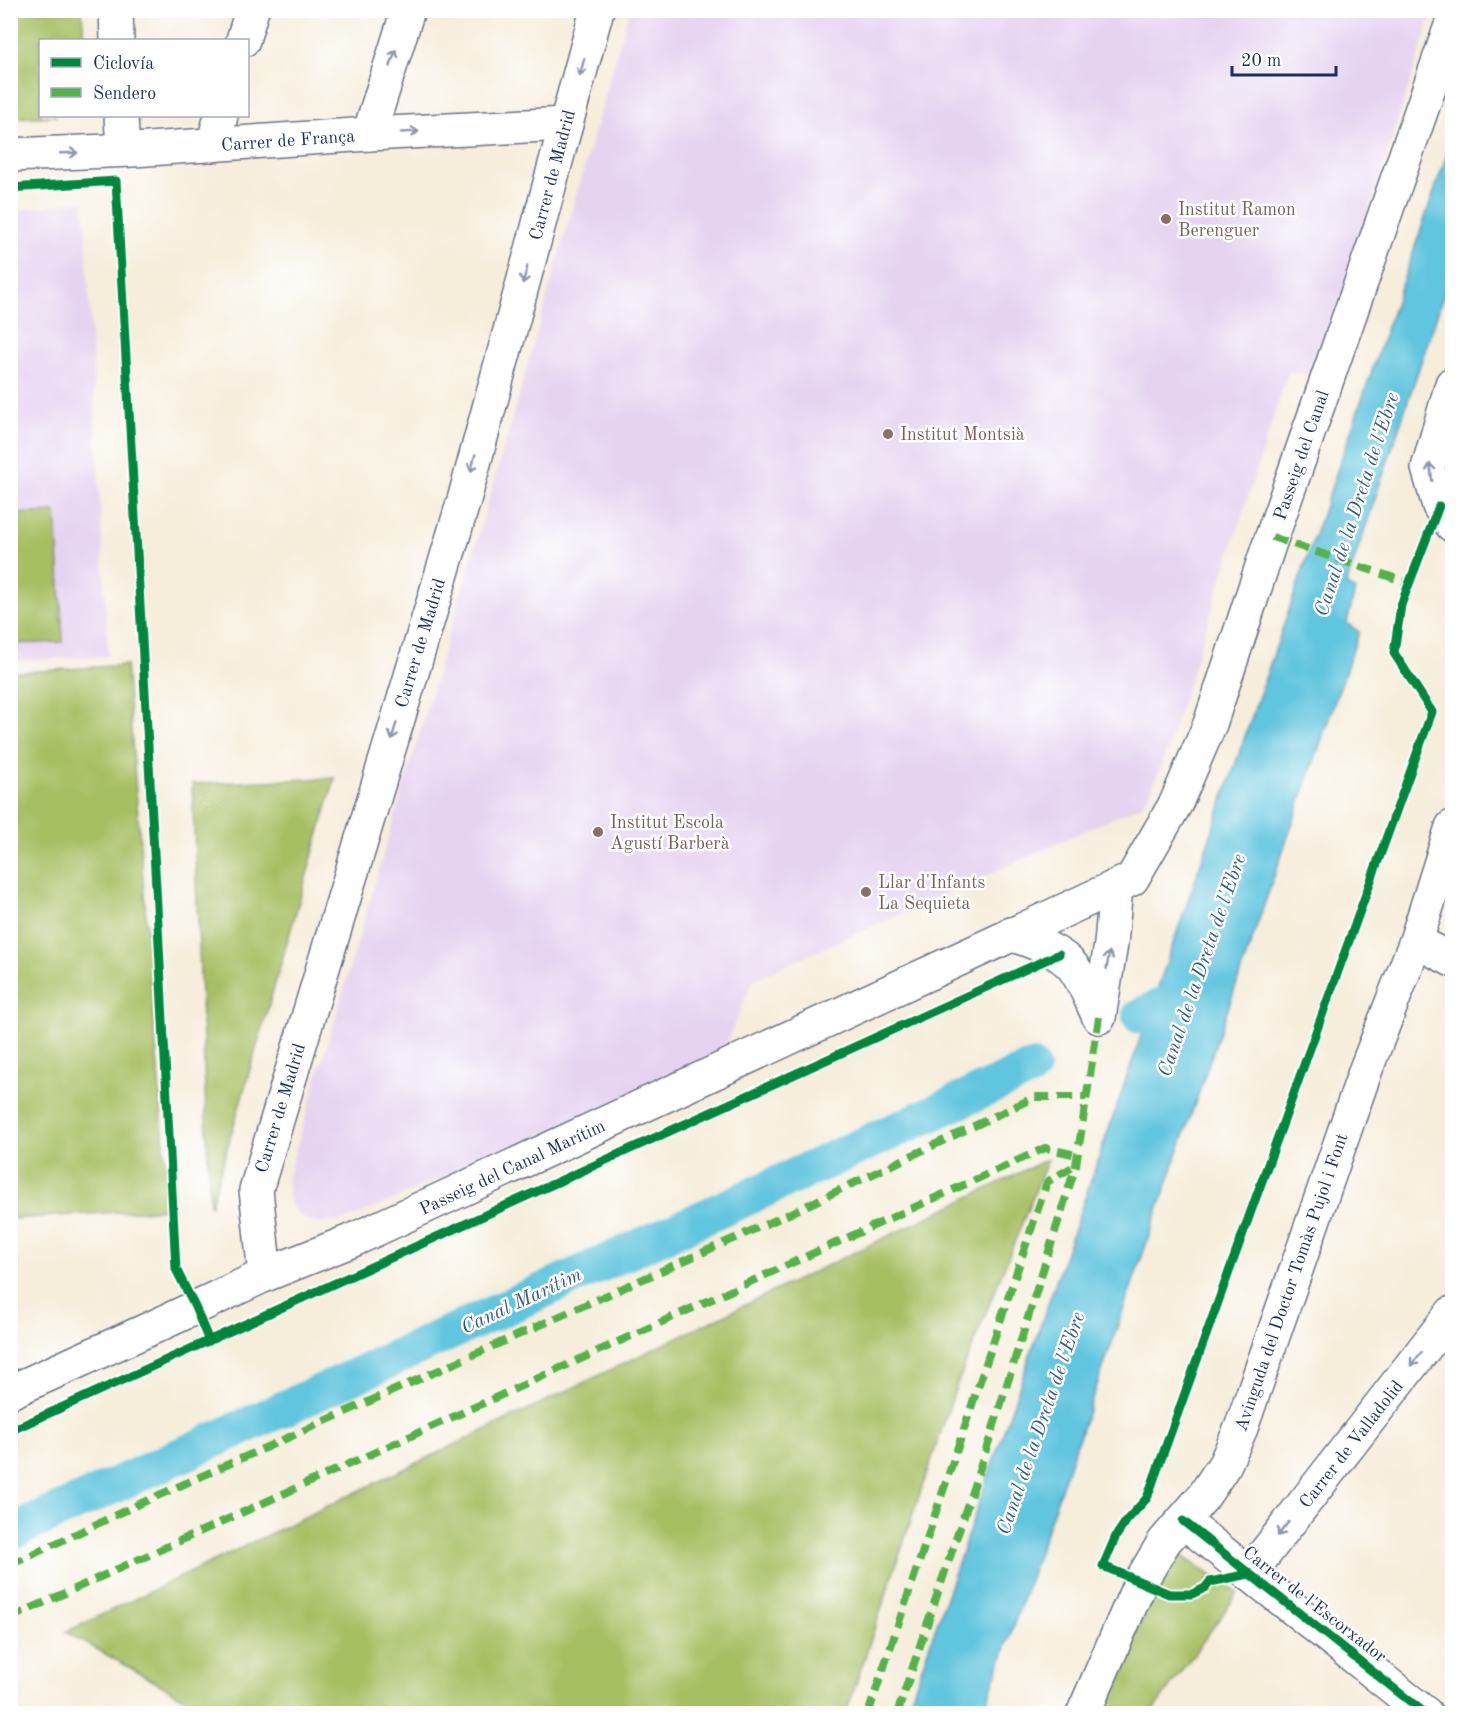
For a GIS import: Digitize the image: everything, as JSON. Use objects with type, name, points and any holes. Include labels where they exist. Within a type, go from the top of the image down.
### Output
[{"type":"street","points":[[116,10],[117,39]]},
{"type":"street","points":[[243,39],[252,10]]},
{"type":"street","points":[[369,134],[408,10]]},
{"type":"street","name":"Carrer de Madrid","points":[[265,1275],[256,1190],[464,500],[597,10]]},
{"type":"street","name":"Passeig del Canal","points":[[1124,882],[1176,803],[1210,724],[1272,537],[1452,22]]},
{"type":"street","points":[[122,117],[123,150]]},
{"type":"street","name":"Carrer de França","points":[[10,155],[123,150],[217,130],[369,134],[566,124]]},
{"type":"street","points":[[1452,384],[1428,468],[1439,506],[1452,525]]},
{"type":"street","name":"Avinguda del Doctor Tomàs Pujol i Font","points":[[1083,1713],[1141,1581],[1164,1542],[1203,1497],[1226,1464],[1241,1428],[1366,1069],[1416,941],[1452,827]]},
{"type":"street","points":[[1011,934],[1059,954],[1072,966],[1099,1017],[1124,882]]},
{"type":"street","name":"Passeig del Canal Marítim","points":[[10,1392],[265,1275],[353,1240],[1124,882]]},
{"type":"street","points":[[1416,941],[1452,960]]},
{"type":"street","name":"Carrer de Valladolid","points":[[1249,1574],[1452,1313]]},
{"type":"street","name":"Carrer de l'Escorxador","points":[[1183,1521],[1426,1713]]},
{"type":"shaded area","points":[[629,11],[1433,11],[1342,294],[1312,375],[1288,372],[1168,747],[1151,791],[1142,805],[753,980],[721,1056],[344,1221],[319,1224],[302,1218],[293,1208],[288,1198],[288,1176],[491,492]]},
{"type":"shaded area","points":[[84,201],[108,656],[11,661],[11,211]]},
{"type":"green space","points":[[11,10],[82,11],[84,39],[39,39],[39,117],[11,118]]},
{"type":"green space","points":[[56,512],[63,642],[11,644],[11,514]]},
{"type":"green space","points":[[126,665],[169,1209],[11,1219],[11,673]]},
{"type":"green space","points":[[335,778],[210,1207],[192,784]]},
{"type":"green space","points":[[1048,1159],[956,1387],[846,1713],[211,1713],[66,1632]]},
{"type":"green space","points":[[1176,1552],[1238,1593],[1151,1713],[1096,1714]]},
{"type":"water","name":"Canal de la Dreta de l'Ebre","points":[[1452,140],[1452,270],[1346,585],[1355,590],[1347,623],[1359,632],[983,1713],[906,1713]]},
{"type":"waterway","name":"Canal Marítim","points":[[1140,1016],[1192,991]]},
{"type":"waterway","name":"Canal Marítim","points":[[10,1533],[1032,1068]]},
{"type":"marked path","points":[[1272,537],[1409,583]]},
{"type":"marked path","points":[[897,1714],[991,1435],[1076,1165],[1099,1017]]},
{"type":"marked path","points":[[10,1565],[137,1505],[791,1213],[1035,1097],[1086,1097]]},
{"type":"marked path","points":[[10,1618],[1045,1148],[1077,1155]]},
{"type":"marked path","points":[[868,1714],[1047,1182],[1076,1165]]},
{"type":"cycle path","points":[[10,188],[116,181],[176,1269],[209,1341]]},
{"type":"cycle path","points":[[1249,1574],[1210,1582],[1205,1588],[1192,1594],[1169,1594],[1103,1566],[1116,1536],[1147,1498],[1432,712],[1394,653],[1401,605],[1439,506]]},
{"type":"cycle path","points":[[10,1431],[1059,954]]},
{"type":"cycle path","points":[[1183,1521],[1426,1714]]},
{"type":"place","name":"Institut Ramon Berenguer","points":[[1166,219]]},
{"type":"place","name":"Institut Montsià","points":[[888,434]]},
{"type":"place","name":"Institut Escola Agustí Barberà","points":[[598,832]]},
{"type":"place","name":"Llar d'Infants La Sequieta","points":[[866,892]]}]
